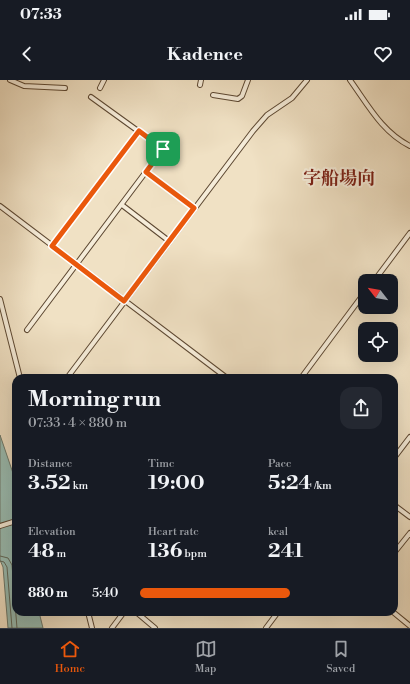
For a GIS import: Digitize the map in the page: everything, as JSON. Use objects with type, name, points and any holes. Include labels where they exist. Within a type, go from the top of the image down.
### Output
[{"type":"street","points":[[10,80],[24,86],[65,88]]},
{"type":"street","points":[[100,88],[104,80]]},
{"type":"street","points":[[213,95],[238,99],[242,96],[248,80]]},
{"type":"street","points":[[70,374],[261,121],[267,115],[292,98],[307,80]]},
{"type":"street","points":[[350,80],[389,133],[410,146]]},
{"type":"street","points":[[27,330],[163,149],[91,97]]},
{"type":"street","points":[[52,246],[139,131]]},
{"type":"street","points":[[146,172],[194,208]]},
{"type":"street","points":[[122,205],[169,241]]},
{"type":"street","points":[[0,206],[222,374]]},
{"type":"street","points":[[379,274],[410,233]]},
{"type":"street","points":[[0,299],[19,374]]},
{"type":"street","points":[[303,374],[358,301]]},
{"type":"street","points":[[398,453],[410,437]]},
{"type":"street","points":[[398,508],[410,517]]},
{"type":"street","points":[[0,526],[12,522]]},
{"type":"street","points":[[398,548],[410,533]]},
{"type":"street","points":[[89,616],[92,628]]},
{"type":"street","points":[[112,628],[121,616]]},
{"type":"street","points":[[141,616],[155,628]]},
{"type":"street","points":[[266,628],[275,616]]},
{"type":"street","points":[[398,616],[410,626]]},
{"type":"water","points":[[0,435],[12,470],[12,616],[40,616],[43,628],[8,628],[3,567],[0,560]]},
{"type":"district","name":"字船場向","points":[[339,178]]},
{"type":"route","points":[[139,131],[163,149],[146,172],[194,208],[124,301],[52,246],[139,131]]}]
